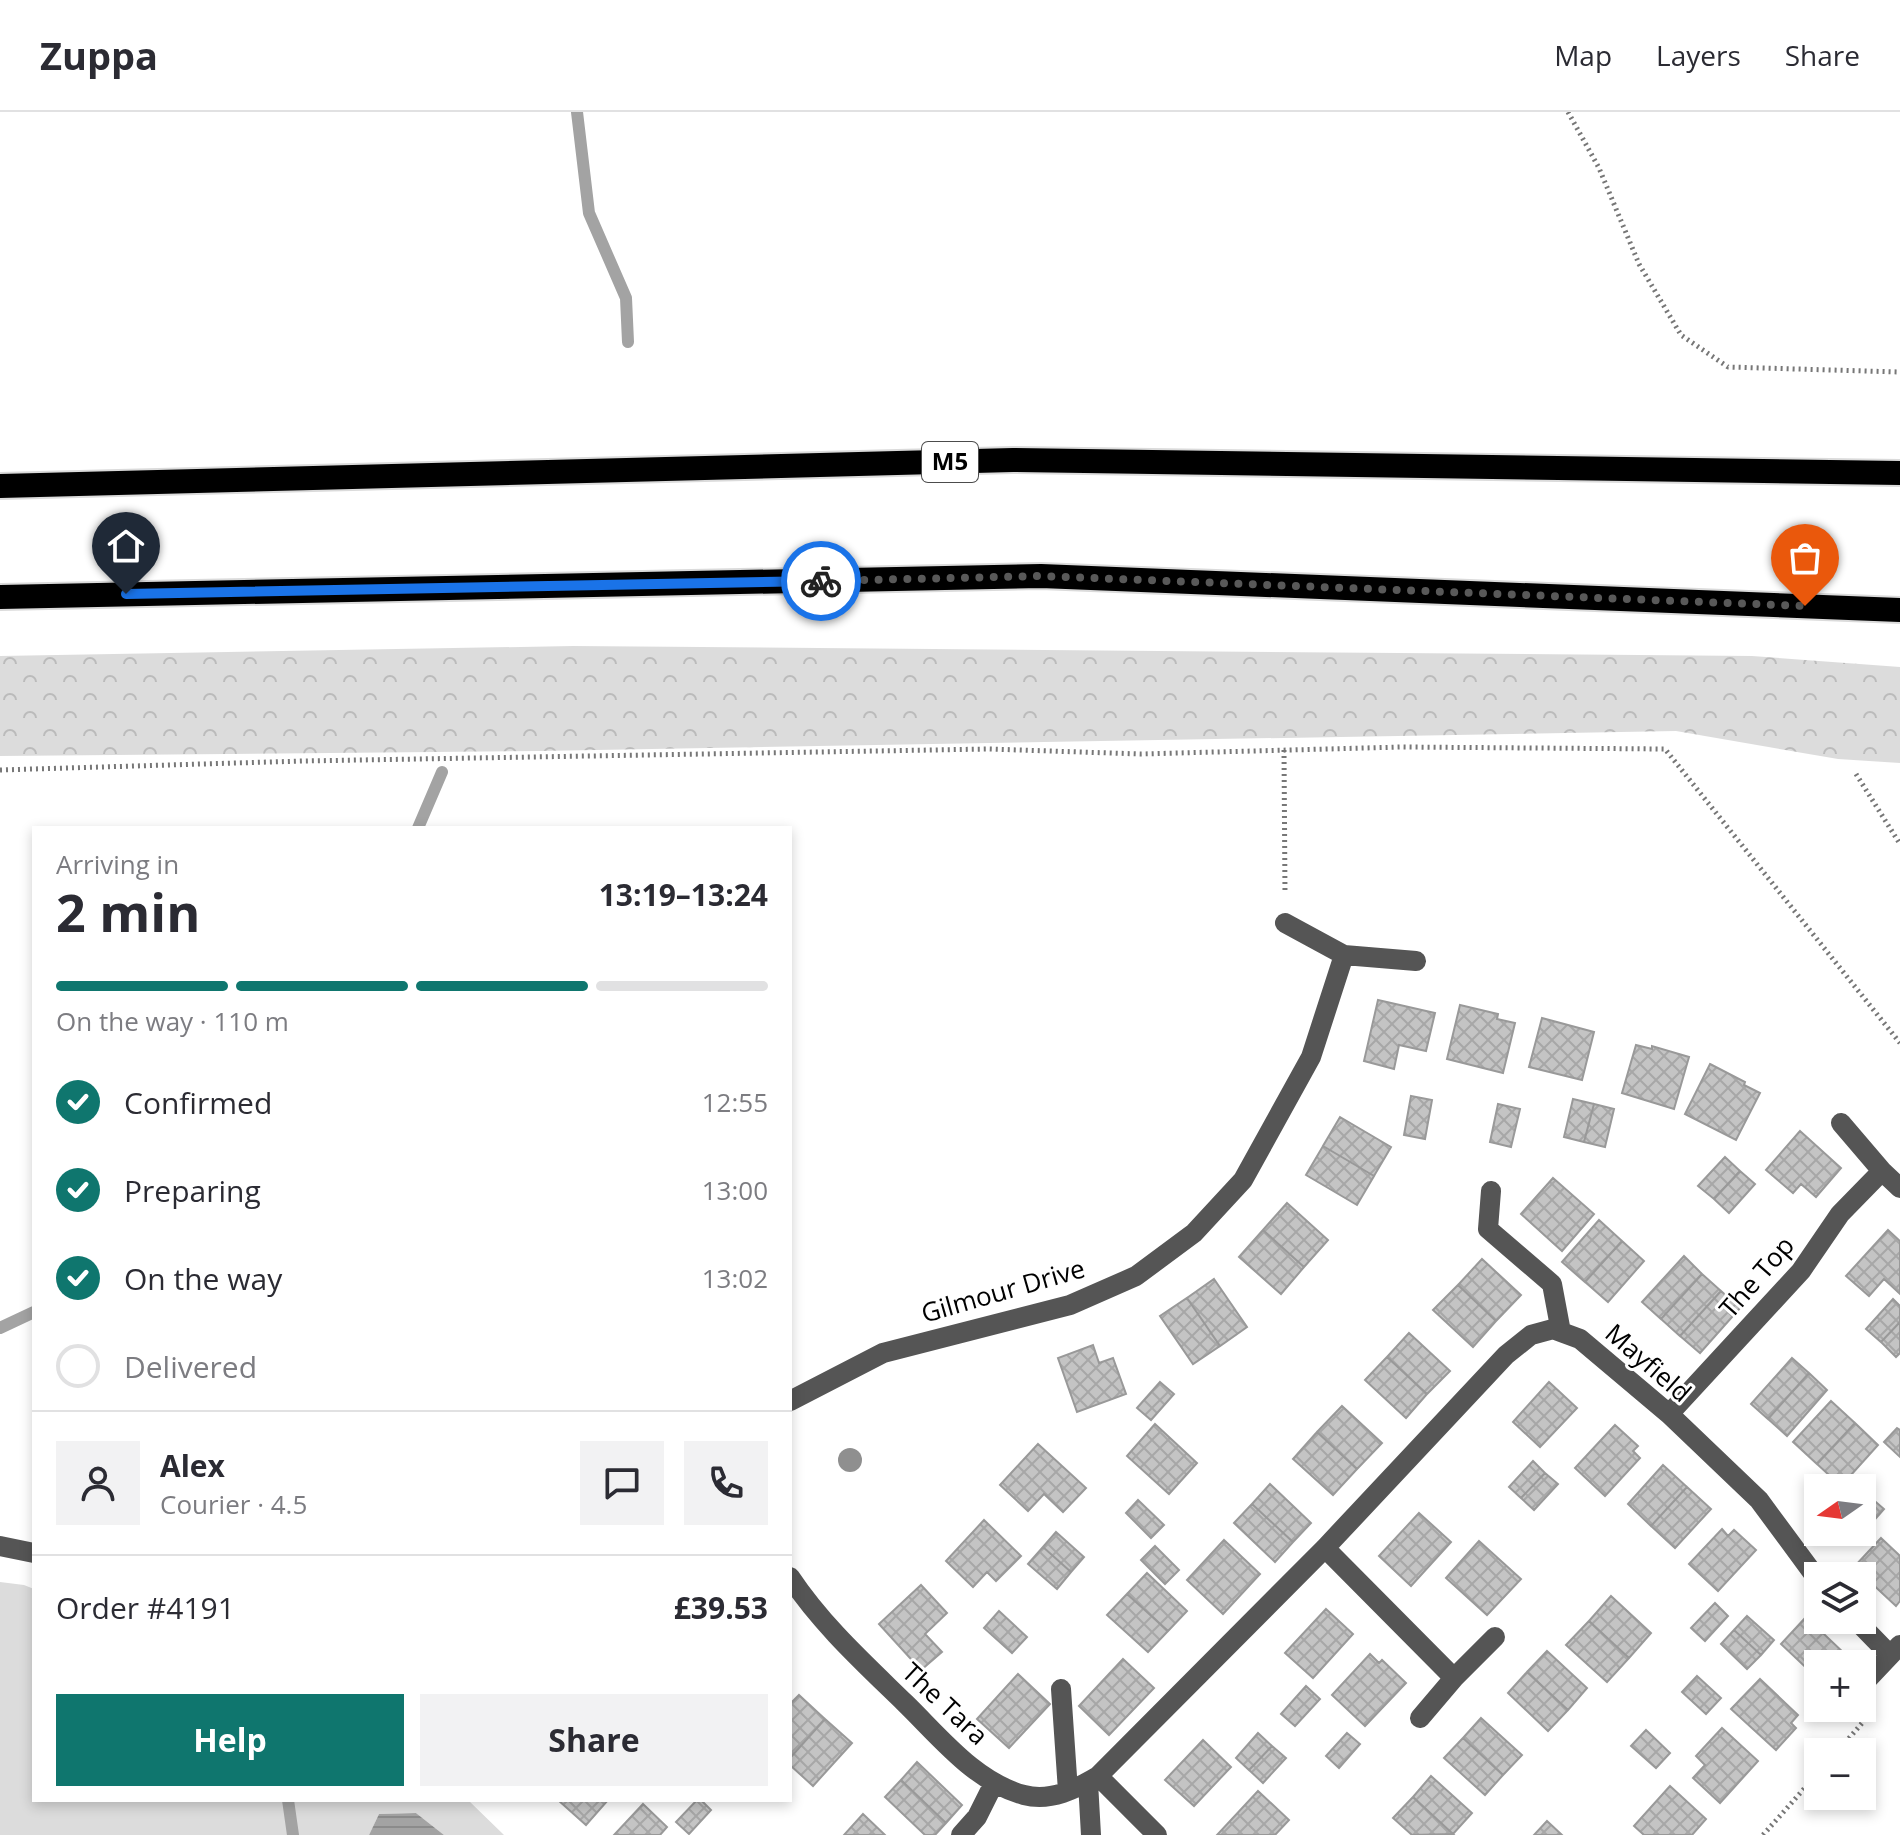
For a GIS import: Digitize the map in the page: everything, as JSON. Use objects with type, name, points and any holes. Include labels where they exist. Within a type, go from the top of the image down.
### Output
[{"type":"highway","name":"M5","points":[[0,486],[1013,460],[1900,473]]},
{"type":"highway","points":[[0,597],[1041,576],[1900,610]]},
{"type":"street","points":[[1285,923],[1344,955],[1416,961]]},
{"type":"street","name":"Gilmour Drive","points":[[792,1400],[883,1353],[1070,1305],[1136,1276],[1194,1233],[1243,1180],[1311,1057],[1344,955]]},
{"type":"street","points":[[1841,1123],[1900,1188]]},
{"type":"street","name":"The Top","points":[[1669,1414],[1801,1271],[1840,1214],[1882,1171]]},
{"type":"street","points":[[1491,1191],[1488,1229],[1552,1284],[1561,1332]]},
{"type":"street","points":[[1091,1835],[1093,1779],[1325,1548],[1506,1355],[1531,1335],[1553,1329],[1561,1332]]},
{"type":"street","name":"Mayfield","points":[[1561,1332],[1580,1339],[1669,1414],[1759,1500],[1805,1562]]},
{"type":"street","points":[[0,1546],[32,1553]]},
{"type":"street","points":[[1325,1548],[1454,1678]]},
{"type":"street","name":"The Tara","points":[[792,1580],[811,1608],[861,1660],[964,1760],[994,1783],[1026,1795],[1052,1796],[1093,1779]]},
{"type":"street","points":[[1874,1634],[1895,1650],[1876,1670]]},
{"type":"street","points":[[1420,1718],[1495,1637]]},
{"type":"street","points":[[1061,1689],[1068,1791]]},
{"type":"street","points":[[1093,1779],[1157,1835]]},
{"type":"street","points":[[961,1835],[977,1817],[994,1783]]},
{"type":"path","points":[[1568,112],[1599,168],[1639,264],[1681,335],[1728,367],[1900,372]]},
{"type":"path","points":[[0,770],[303,761],[974,749],[1141,754],[1402,747],[1665,749],[1900,1043]]},
{"type":"path","points":[[1284,750],[1285,923]]},
{"type":"path","points":[[1856,774],[1900,844]]},
{"type":"path","points":[[1849,1738],[1863,1722]]},
{"type":"path","points":[[1763,1835],[1804,1789]]},
{"type":"green space","points":[[573,646],[1752,656],[1900,667],[1900,763],[1838,759],[1676,731],[540,751],[0,756],[0,656]]},
{"type":"green space","points":[[0,1582],[32,1588],[32,1802],[470,1802],[504,1835],[444,1835],[416,1813],[379,1814],[369,1835],[0,1835]]},
{"type":"shaded area","points":[[416,1813],[444,1835],[369,1835],[379,1814]]},
{"type":"building","points":[[1378,1000],[1435,1013],[1426,1051],[1399,1045],[1394,1069],[1364,1061]]},
{"type":"building","points":[[1460,1005],[1498,1014],[1497,1019],[1515,1023],[1503,1073],[1447,1059]]},
{"type":"building","points":[[1542,1018],[1594,1032],[1582,1080],[1529,1067]]},
{"type":"building","points":[[1636,1045],[1652,1049],[1652,1046],[1689,1057],[1674,1109],[1622,1093]]},
{"type":"building","points":[[1710,1064],[1760,1093],[1736,1140],[1685,1114]]},
{"type":"building","points":[[1411,1096],[1432,1100],[1425,1139],[1404,1135]]},
{"type":"building","points":[[1573,1099],[1594,1104],[1584,1142],[1564,1137]]},
{"type":"building","points":[[1498,1104],[1520,1109],[1511,1147],[1490,1142]]},
{"type":"building","points":[[1594,1104],[1614,1109],[1605,1147],[1584,1142]]},
{"type":"building","points":[[1340,1117],[1391,1147],[1374,1176],[1323,1146]]},
{"type":"building","points":[[1800,1131],[1841,1168],[1816,1197],[1801,1184],[1793,1193],[1766,1170]]},
{"type":"building","points":[[1323,1146],[1374,1176],[1357,1205],[1306,1175]]},
{"type":"building","points":[[1725,1157],[1740,1171],[1714,1199],[1698,1186]]},
{"type":"building","points":[[1740,1171],[1755,1184],[1729,1213],[1714,1199]]},
{"type":"building","points":[[1553,1178],[1594,1214],[1562,1251],[1521,1214]]},
{"type":"building","points":[[1287,1203],[1328,1240],[1304,1267],[1263,1230]]},
{"type":"building","points":[[1599,1220],[1622,1241],[1585,1282],[1562,1262]]},
{"type":"building","points":[[1263,1230],[1304,1267],[1281,1294],[1239,1257]]},
{"type":"building","points":[[1888,1230],[1900,1241],[1900,1294],[1884,1279],[1869,1296],[1846,1276]]},
{"type":"building","points":[[1622,1241],[1644,1261],[1608,1302],[1585,1282]]},
{"type":"building","points":[[1684,1256],[1702,1274],[1661,1319],[1642,1302]]},
{"type":"building","points":[[1482,1259],[1521,1295],[1496,1321],[1458,1285]]},
{"type":"building","points":[[1702,1274],[1721,1291],[1680,1336],[1661,1319]]},
{"type":"building","points":[[1214,1279],[1247,1327],[1220,1346],[1187,1298]]},
{"type":"building","points":[[1458,1285],[1496,1321],[1473,1347],[1433,1310]]},
{"type":"building","points":[[1721,1291],[1740,1308],[1700,1353],[1680,1336]]},
{"type":"building","points":[[1187,1298],[1220,1346],[1193,1364],[1160,1316]]},
{"type":"building","points":[[1893,1299],[1900,1306],[1900,1322],[1881,1342],[1866,1329]]},
{"type":"building","points":[[1900,1322],[1900,1353],[1896,1357],[1881,1342]]},
{"type":"building","points":[[1409,1333],[1450,1371],[1427,1394],[1387,1357]]},
{"type":"building","points":[[1093,1345],[1099,1363],[1113,1358],[1126,1394],[1077,1412],[1058,1358]]},
{"type":"building","points":[[1387,1357],[1427,1394],[1406,1418],[1365,1380]]},
{"type":"building","points":[[1792,1358],[1809,1373],[1768,1419],[1751,1404]]},
{"type":"building","points":[[1809,1373],[1827,1390],[1787,1436],[1768,1419]]},
{"type":"building","points":[[1160,1382],[1174,1394],[1151,1420],[1137,1408]]},
{"type":"building","points":[[1549,1382],[1577,1408],[1540,1447],[1513,1422]]},
{"type":"building","points":[[1831,1401],[1855,1423],[1817,1464],[1793,1442]]},
{"type":"building","points":[[1342,1406],[1382,1443],[1357,1469],[1317,1432]]},
{"type":"building","points":[[1855,1423],[1878,1445],[1852,1474],[1828,1474],[1817,1464]]},
{"type":"building","points":[[1155,1424],[1197,1463],[1169,1494],[1127,1456]]},
{"type":"building","points":[[1615,1425],[1638,1446],[1633,1451],[1640,1458],[1605,1496],[1575,1468]]},
{"type":"building","points":[[1897,1428],[1900,1430],[1900,1457],[1884,1442]]},
{"type":"building","points":[[1317,1432],[1357,1469],[1333,1495],[1293,1459]]},
{"type":"building","points":[[1038,1444],[1086,1488],[1063,1512],[1044,1494],[1028,1511],[1000,1485]]},
{"type":"building","points":[[1533,1461],[1545,1473],[1521,1498],[1509,1487]]},
{"type":"building","points":[[1663,1465],[1687,1487],[1651,1526],[1628,1504]]},
{"type":"building","points":[[1545,1473],[1558,1484],[1534,1510],[1521,1498]]},
{"type":"building","points":[[1270,1484],[1311,1523],[1293,1542],[1252,1504]]},
{"type":"building","points":[[1687,1487],[1711,1509],[1675,1548],[1651,1526]]},
{"type":"building","points":[[1138,1500],[1164,1525],[1151,1538],[1126,1513]]},
{"type":"building","points":[[1876,1502],[1884,1509],[1876,1518]]},
{"type":"building","points":[[1252,1504],[1293,1542],[1275,1562],[1234,1523]]},
{"type":"building","points":[[1419,1513],[1451,1542],[1411,1586],[1379,1556]]},
{"type":"building","points":[[984,1520],[1021,1556],[996,1581],[987,1572],[973,1587],[946,1561]]},
{"type":"building","points":[[1722,1529],[1728,1536],[1734,1530],[1756,1550],[1718,1591],[1689,1564]]},
{"type":"building","points":[[1056,1532],[1084,1557],[1071,1572],[1043,1547]]},
{"type":"building","points":[[1881,1538],[1900,1556],[1900,1601],[1896,1606],[1876,1587],[1876,1562],[1859,1562]]},
{"type":"building","points":[[1224,1540],[1260,1574],[1223,1614],[1187,1580]]},
{"type":"building","points":[[1479,1541],[1521,1579],[1487,1615],[1446,1578]]},
{"type":"building","points":[[1155,1546],[1179,1570],[1165,1584],[1141,1560]]},
{"type":"building","points":[[1043,1547],[1071,1572],[1057,1589],[1028,1564]]},
{"type":"building","points":[[1147,1573],[1187,1611],[1168,1631],[1127,1594]]},
{"type":"building","points":[[921,1585],[947,1613],[925,1634],[942,1652],[921,1670],[879,1624]]},
{"type":"building","points":[[1127,1594],[1168,1631],[1148,1652],[1107,1615]]},
{"type":"building","points":[[1611,1596],[1651,1633],[1629,1658],[1589,1621]]},
{"type":"building","points":[[1715,1603],[1728,1616],[1705,1641],[1691,1628]]},
{"type":"building","points":[[1326,1609],[1353,1634],[1313,1678],[1285,1653]]},
{"type":"building","points":[[999,1611],[1027,1637],[1012,1653],[984,1628]]},
{"type":"building","points":[[1747,1616],[1774,1640],[1761,1655],[1734,1630]]},
{"type":"building","points":[[1804,1619],[1804,1634],[1824,1634],[1841,1650],[1804,1650],[1804,1666],[1781,1644]]},
{"type":"building","points":[[1589,1621],[1629,1658],[1607,1682],[1566,1645]]},
{"type":"building","points":[[1734,1630],[1761,1655],[1747,1669],[1721,1644]]},
{"type":"building","points":[[1547,1651],[1587,1688],[1568,1710],[1527,1672]]},
{"type":"building","points":[[1370,1654],[1379,1663],[1382,1660],[1406,1683],[1365,1726],[1332,1695]]},
{"type":"building","points":[[1123,1659],[1154,1688],[1109,1735],[1079,1706]]},
{"type":"building","points":[[1527,1672],[1568,1710],[1548,1731],[1508,1693]]},
{"type":"building","points":[[1018,1674],[1050,1704],[1009,1748],[977,1719]]},
{"type":"building","points":[[1697,1676],[1721,1698],[1706,1714],[1682,1692]]},
{"type":"building","points":[[1760,1679],[1798,1715],[1791,1723],[1796,1728],[1776,1750],[1731,1709]]},
{"type":"building","points":[[1306,1686],[1320,1699],[1295,1726],[1281,1714]]},
{"type":"building","points":[[799,1695],[825,1719],[792,1756],[792,1702]]},
{"type":"building","points":[[1481,1718],[1522,1755],[1503,1775],[1463,1738]]},
{"type":"building","points":[[825,1719],[852,1743],[813,1786],[792,1767],[792,1756]]},
{"type":"building","points":[[1722,1728],[1758,1761],[1720,1803],[1693,1778],[1705,1765],[1696,1756]]},
{"type":"building","points":[[1646,1730],[1670,1753],[1656,1768],[1631,1746]]},
{"type":"building","points":[[1258,1733],[1272,1746],[1249,1770],[1236,1758]]},
{"type":"building","points":[[1347,1733],[1360,1744],[1339,1768],[1326,1756]]},
{"type":"building","points":[[1463,1738],[1503,1775],[1485,1795],[1444,1758]]},
{"type":"building","points":[[1203,1740],[1231,1767],[1194,1806],[1165,1780]]},
{"type":"building","points":[[1272,1746],[1286,1758],[1263,1783],[1249,1770]]},
{"type":"building","points":[[917,1762],[962,1805],[946,1823],[901,1780]]},
{"type":"building","points":[[1431,1776],[1472,1813],[1453,1834],[1413,1797]]},
{"type":"building","points":[[901,1780],[946,1823],[935,1835],[925,1835],[885,1797]]},
{"type":"building","points":[[1670,1786],[1706,1819],[1692,1835],[1644,1835],[1634,1826]]},
{"type":"building","points":[[1258,1791],[1289,1820],[1275,1835],[1217,1835]]},
{"type":"building","points":[[1413,1797],[1453,1834],[1412,1835],[1393,1818]]},
{"type":"building","points":[[560,1802],[606,1802],[586,1825]]},
{"type":"building","points":[[695,1802],[703,1802],[711,1810],[689,1834],[676,1822]]},
{"type":"building","points":[[643,1804],[667,1827],[660,1835],[614,1835]]},
{"type":"building","points":[[863,1814],[885,1835],[844,1835]]},
{"type":"building","points":[[1547,1821],[1562,1835],[1534,1835]]},
{"type":"waterway","points":[[577,112],[589,213],[626,298],[628,342]]},
{"type":"waterway","points":[[419,826],[442,772]]},
{"type":"waterway","points":[[0,1328],[32,1313]]},
{"type":"waterway","points":[[288,1802],[293,1835]]},
{"type":"way so far","points":[[821,581],[1041,576],[1805,606]]},
{"type":"route","points":[[126,594],[821,581]]}]
